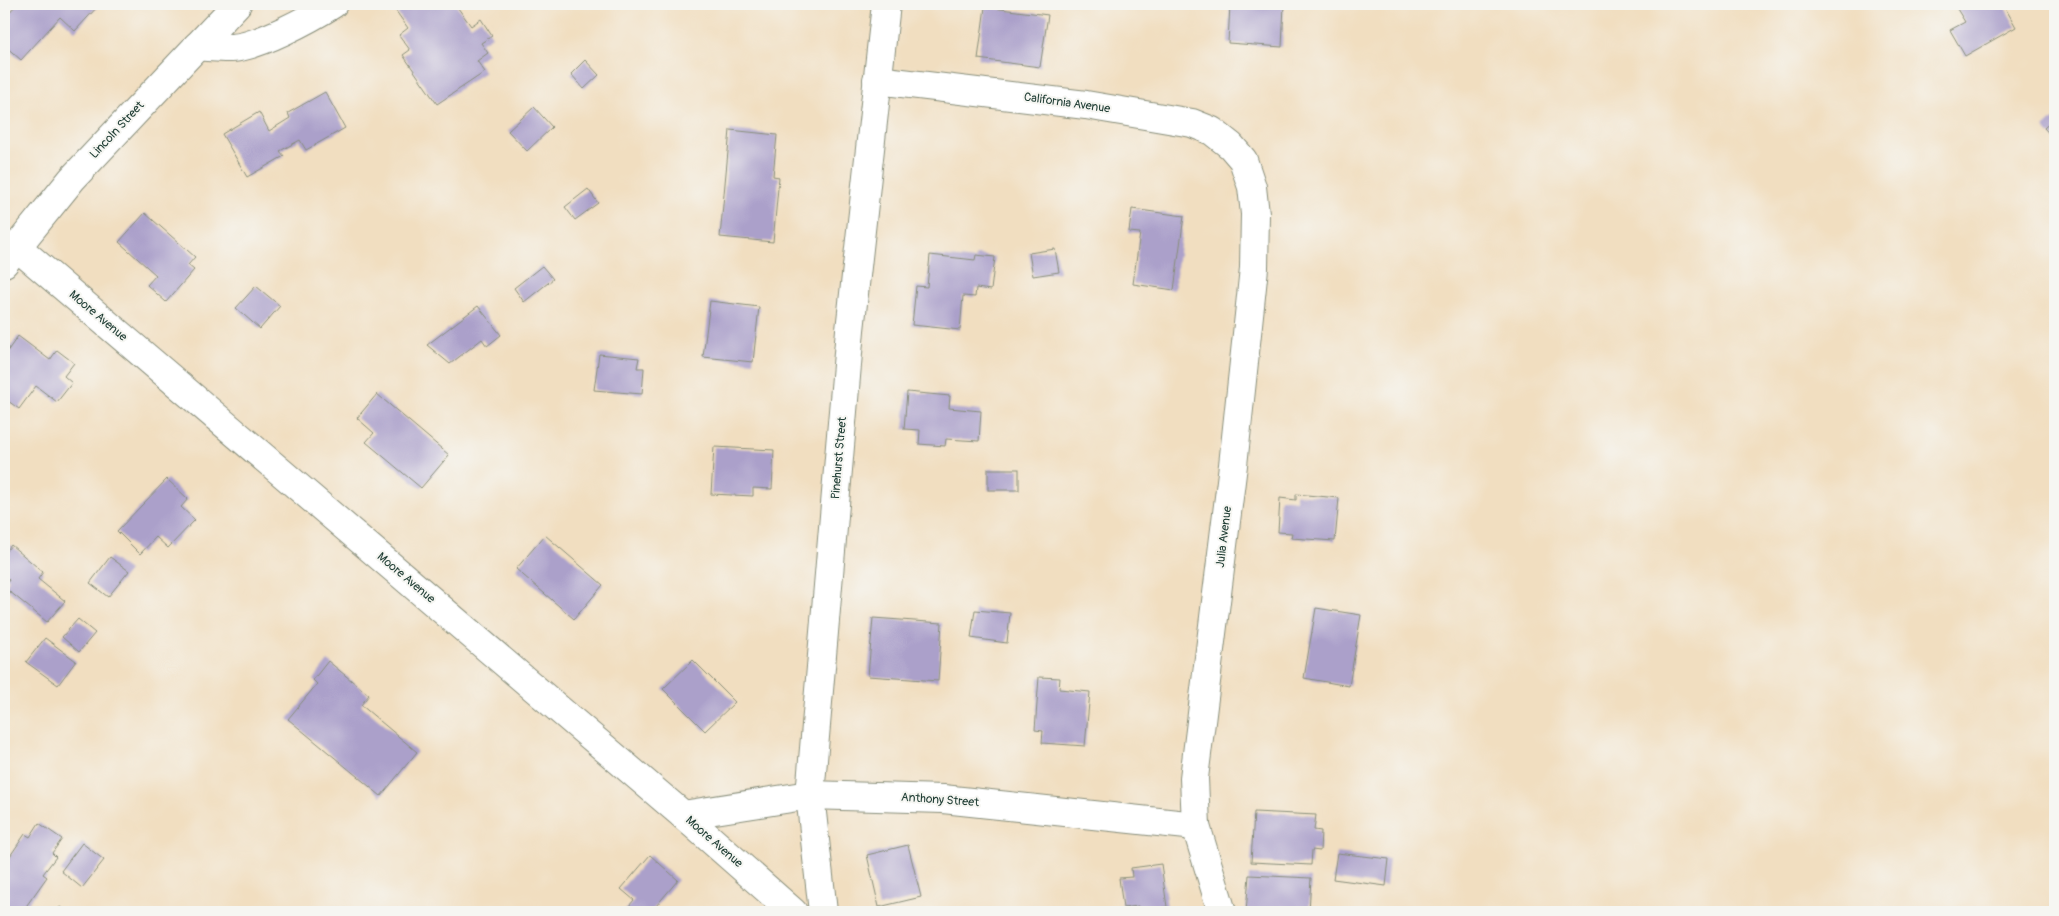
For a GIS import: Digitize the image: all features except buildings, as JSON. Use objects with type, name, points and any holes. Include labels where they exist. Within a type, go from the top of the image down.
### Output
[{"type":"street","name":"Lincoln Street","points":[[10,255],[72,179],[238,4]]},
{"type":"street","points":[[197,46],[233,48],[250,44],[295,25],[334,4]]},
{"type":"street","name":"Pinehurst Street","points":[[823,912],[810,795],[850,330],[886,4]]},
{"type":"street","name":"California Avenue","points":[[877,80],[1086,105],[1192,123],[1212,131],[1231,146],[1244,160]]},
{"type":"street","name":"Julia Avenue","points":[[1222,912],[1196,826],[1194,778],[1232,474],[1254,268],[1256,214],[1252,187],[1244,160]]},
{"type":"street","name":"Moore Avenue","points":[[10,255],[683,815],[793,912]]},
{"type":"street","name":"Anthony Street","points":[[683,815],[810,795],[943,799],[1196,826]]}]
